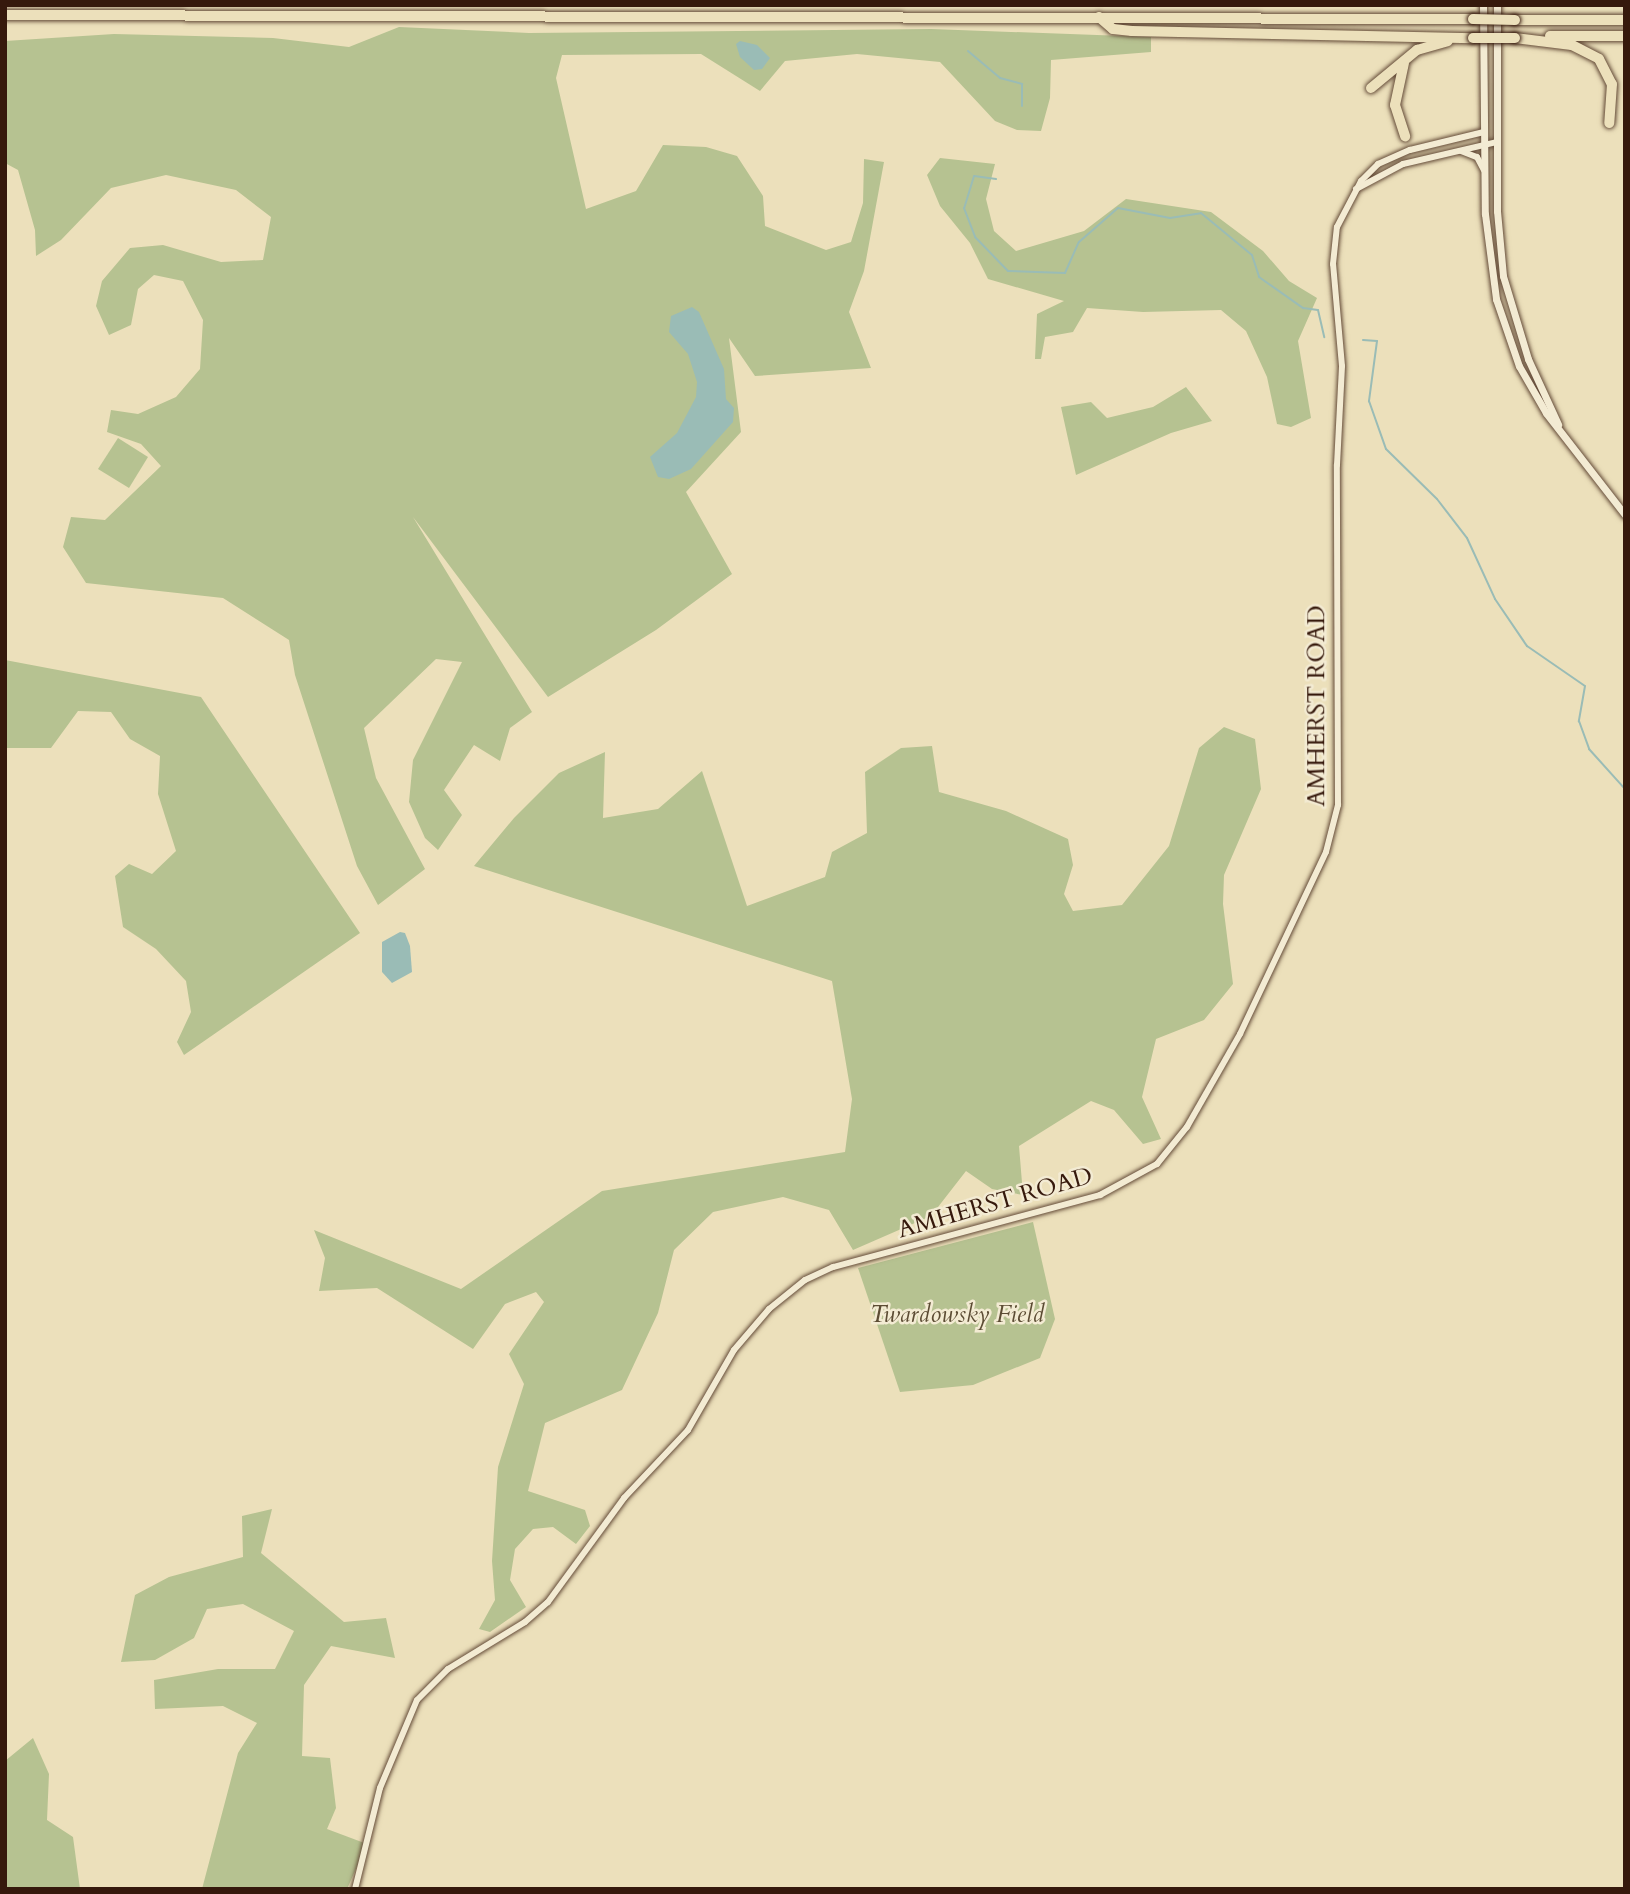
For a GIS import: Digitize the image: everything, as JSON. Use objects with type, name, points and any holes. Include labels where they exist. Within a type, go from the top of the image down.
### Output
[{"type":"highway","points":[[5,15],[1625,20]]},
{"type":"highway","points":[[1099,17],[1113,29],[1132,31],[1473,38],[1625,36]]},
{"type":"highway","points":[[1371,88],[1434,42],[1473,38]]},
{"type":"highway","points":[[1515,38],[1572,45],[1599,59],[1612,84],[1609,123]]},
{"type":"highway","points":[[1405,136],[1395,104],[1406,60]]},
{"type":"main road","points":[[1483,9],[1487,242],[1496,299],[1519,366],[1559,427],[1625,514]]},
{"type":"main road","points":[[1497,10],[1497,142],[1503,276],[1528,359],[1559,427]]},
{"type":"street","name":"AMHERST ROAD","points":[[355,1889],[380,1788],[417,1700],[454,1664],[525,1622],[548,1602],[610,1516],[688,1430],[734,1350],[769,1309],[803,1282],[833,1267],[1100,1195],[1157,1164],[1187,1126],[1240,1034],[1326,852],[1337,815],[1337,465],[1342,366],[1334,249],[1340,216],[1367,172],[1390,158],[1484,132]]},
{"type":"street","points":[[1356,189],[1391,169],[1497,142]]},
{"type":"street","points":[[1460,150],[1477,158],[1485,171]]},
{"type":"green space","points":[[399,27],[529,33],[931,29],[1151,37],[1151,52],[1051,60],[1050,98],[1041,131],[1017,130],[995,121],[940,62],[857,54],[785,61],[760,91],[701,54],[562,55],[556,78],[586,209],[636,191],[663,145],[706,147],[737,156],[763,196],[765,226],[826,250],[851,242],[863,203],[864,159],[884,162],[864,271],[849,312],[871,368],[755,376],[729,338],[741,432],[686,492],[732,574],[656,630],[548,697],[413,517],[532,712],[510,728],[500,761],[474,745],[444,790],[462,815],[438,850],[425,838],[409,802],[413,760],[462,662],[436,659],[364,728],[376,778],[425,869],[378,905],[357,866],[295,675],[289,640],[223,598],[86,583],[63,547],[71,517],[105,520],[161,466],[141,444],[107,432],[111,410],[138,414],[176,397],[200,369],[203,320],[183,281],[154,275],[138,289],[131,325],[109,335],[96,306],[102,281],[130,248],[163,245],[221,262],[263,260],[271,217],[236,190],[166,175],[111,188],[61,240],[36,256],[35,230],[18,170],[5,163],[5,41],[114,34],[273,38],[349,47]]},
{"type":"green space","points":[[940,158],[995,164],[986,199],[994,231],[1016,251],[1084,231],[1126,199],[1211,212],[1263,251],[1289,281],[1317,298],[1298,341],[1311,418],[1291,427],[1277,424],[1267,377],[1246,331],[1221,310],[1143,312],[1087,308],[1073,332],[1045,337],[1041,359],[1035,359],[1037,314],[1064,301],[988,279],[970,243],[940,206],[927,175]]},
{"type":"green space","points":[[1186,387],[1212,421],[1171,433],[1076,475],[1061,407],[1091,402],[1107,418],[1153,407]]},
{"type":"green space","points":[[118,438],[148,457],[129,488],[98,469]]},
{"type":"green space","points":[[5,660],[201,697],[360,933],[184,1055],[177,1042],[191,1012],[186,981],[156,949],[123,927],[115,876],[129,864],[152,874],[176,851],[158,794],[160,756],[130,739],[111,712],[78,711],[51,748],[5,748]]},
{"type":"green space","points":[[1224,727],[1255,739],[1261,789],[1224,875],[1223,904],[1233,984],[1204,1020],[1156,1039],[1142,1097],[1161,1139],[1143,1144],[1114,1110],[1091,1101],[1019,1146],[1023,1195],[992,1189],[966,1171],[931,1216],[853,1250],[829,1210],[783,1197],[713,1212],[674,1250],[658,1313],[622,1390],[545,1423],[528,1491],[585,1510],[590,1526],[576,1544],[553,1527],[533,1529],[515,1549],[510,1580],[526,1607],[490,1632],[479,1629],[495,1600],[492,1561],[498,1467],[524,1384],[509,1354],[544,1302],[536,1292],[505,1304],[473,1349],[377,1288],[319,1291],[325,1258],[314,1230],[461,1289],[602,1191],[845,1152],[852,1099],[832,981],[474,866],[514,818],[559,773],[605,752],[603,818],[658,809],[702,771],[747,906],[825,877],[832,852],[867,833],[865,772],[901,748],[932,746],[939,792],[1006,811],[1068,839],[1073,865],[1064,894],[1073,911],[1122,905],[1169,846],[1199,748]]},
{"type":"green space","name":"Twardowsky Field","points":[[1033,1222],[1055,1319],[1040,1358],[973,1385],[900,1392],[858,1268]]},
{"type":"green space","points":[[272,1509],[261,1553],[344,1622],[386,1618],[395,1658],[331,1646],[304,1685],[302,1756],[330,1758],[336,1808],[327,1829],[367,1844],[347,1889],[202,1889],[238,1753],[257,1723],[223,1706],[155,1709],[154,1680],[218,1669],[275,1669],[294,1631],[243,1604],[207,1609],[194,1638],[155,1660],[121,1662],[135,1595],[169,1577],[243,1557],[242,1516]]},
{"type":"green space","points":[[33,1738],[49,1774],[47,1820],[73,1837],[80,1889],[5,1889],[5,1761]]},
{"type":"water","points":[[740,41],[757,45],[770,58],[762,69],[754,70],[740,57],[736,44]]},
{"type":"water","points":[[692,307],[699,312],[724,369],[726,399],[734,408],[733,422],[691,469],[669,479],[658,477],[650,457],[677,433],[696,397],[697,382],[688,354],[669,332],[671,316]]},
{"type":"water","points":[[400,932],[405,933],[410,946],[412,972],[392,983],[382,972],[382,942]]},
{"type":"waterway","points":[[968,51],[1000,78],[1022,84],[1022,106]]},
{"type":"waterway","points":[[996,179],[974,176],[964,208],[975,237],[1008,271],[1065,273],[1079,242],[1118,208],[1170,218],[1201,213],[1252,255],[1259,277],[1303,308],[1318,310],[1324,337]]},
{"type":"waterway","points":[[1363,340],[1377,341],[1369,401],[1386,449],[1437,499],[1467,538],[1495,599],[1527,646],[1585,686],[1579,721],[1589,749],[1625,789]]}]
